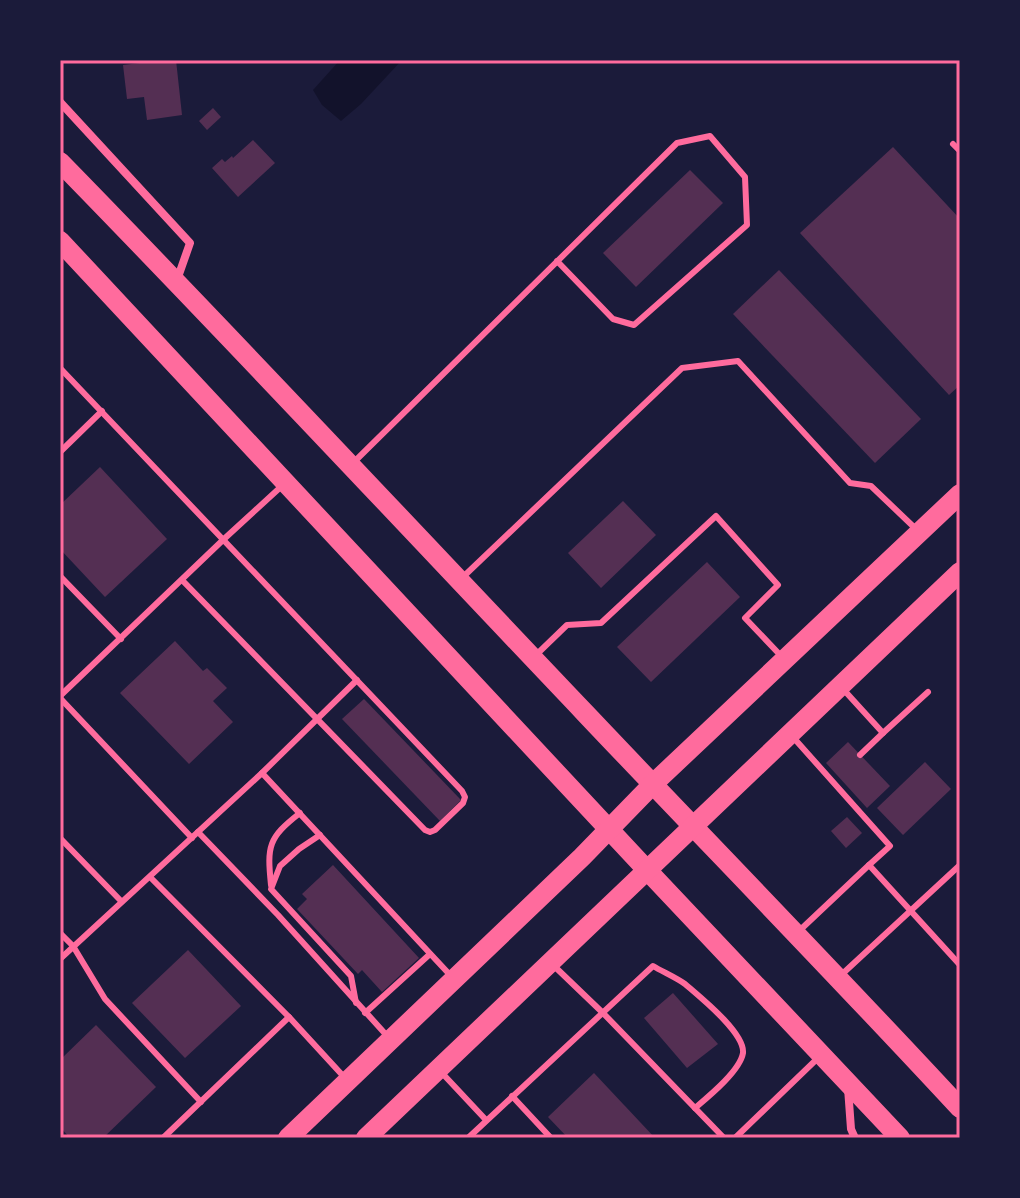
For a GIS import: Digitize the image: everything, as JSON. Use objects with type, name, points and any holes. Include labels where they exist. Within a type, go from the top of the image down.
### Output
[{"type":"main road","points":[[60,162],[960,1108]]},
{"type":"main road","points":[[60,241],[900,1138]]},
{"type":"main road","points":[[288,1138],[582,857],[653,784],[960,494]]},
{"type":"main road","points":[[366,1138],[960,572]]},
{"type":"street","points":[[60,102],[190,243],[176,281]]},
{"type":"street","points":[[848,1083],[851,1129],[855,1138]]},
{"type":"lane","points":[[351,465],[557,261],[677,143],[710,136],[745,177],[747,225],[634,325],[613,319],[557,261]]},
{"type":"lane","points":[[953,144],[960,151]]},
{"type":"lane","points":[[460,580],[682,368],[738,361],[850,483],[871,486],[919,532]]},
{"type":"lane","points":[[60,368],[462,791],[465,797],[463,803],[435,830],[425,830],[182,580]]},
{"type":"lane","points":[[60,452],[102,411]]},
{"type":"lane","points":[[192,838],[60,697],[286,482]]},
{"type":"lane","points":[[533,657],[567,625],[601,623],[716,516],[778,585],[745,618],[785,660]]},
{"type":"lane","points":[[60,576],[121,639]]},
{"type":"lane","points":[[60,959],[262,773],[357,680]]},
{"type":"lane","points":[[840,686],[883,733]]},
{"type":"lane","points":[[860,755],[928,692]]},
{"type":"lane","points":[[789,733],[835,779],[890,846],[796,934]]},
{"type":"lane","points":[[262,773],[454,979]]},
{"type":"lane","points":[[300,813],[275,837],[268,855],[271,889],[351,976],[356,1003]]},
{"type":"lane","points":[[198,832],[391,1040]]},
{"type":"lane","points":[[271,889],[280,866],[320,835]]},
{"type":"lane","points":[[60,838],[121,901]]},
{"type":"lane","points":[[869,865],[960,965]]},
{"type":"lane","points":[[838,978],[960,865]]},
{"type":"lane","points":[[150,877],[289,1017],[347,1081]]},
{"type":"lane","points":[[60,933],[73,946],[105,999],[201,1102]]},
{"type":"lane","points":[[365,1013],[430,954]]},
{"type":"lane","points":[[551,963],[724,1138]]},
{"type":"lane","points":[[468,1138],[653,966],[683,983],[733,1029],[742,1042],[743,1055],[725,1083],[695,1108]]},
{"type":"lane","points":[[163,1138],[289,1017]]},
{"type":"lane","points":[[735,1138],[821,1055]]},
{"type":"lane","points":[[439,1069],[486,1120]]},
{"type":"lane","points":[[512,1096],[551,1138]]},
{"type":"shaded area","points":[[340,60],[402,60],[341,121],[322,105],[313,90]]},
{"type":"building","points":[[176,60],[182,115],[147,120],[144,97],[127,99],[123,65]]},
{"type":"building","points":[[213,108],[221,117],[207,130],[199,121]]},
{"type":"building","points":[[253,140],[275,163],[238,197],[212,168],[222,159],[225,162],[233,158]]},
{"type":"building","points":[[893,147],[960,219],[960,385],[949,395],[800,233]]},
{"type":"building","points":[[690,170],[723,203],[636,287],[603,253]]},
{"type":"building","points":[[779,270],[921,419],[875,463],[733,314]]},
{"type":"building","points":[[100,467],[167,539],[105,597],[60,549],[60,505]]},
{"type":"building","points":[[623,501],[656,535],[601,588],[568,553]]},
{"type":"building","points":[[707,562],[740,597],[651,682],[617,647]]},
{"type":"building","points":[[175,641],[203,671],[207,668],[227,688],[213,701],[233,722],[189,764],[120,693]]},
{"type":"building","points":[[364,699],[461,800],[440,821],[342,719]]},
{"type":"building","points":[[848,742],[890,786],[867,808],[826,763]]},
{"type":"building","points":[[925,762],[951,789],[903,835],[877,808]]},
{"type":"building","points":[[847,817],[862,833],[846,848],[831,831]]},
{"type":"building","points":[[333,865],[419,958],[382,992],[362,970],[358,974],[297,909],[307,899],[302,894]]},
{"type":"building","points":[[188,950],[241,1006],[185,1058],[132,1003]]},
{"type":"building","points":[[673,993],[718,1044],[687,1068],[644,1018]]},
{"type":"building","points":[[96,1025],[156,1087],[103,1138],[70,1138],[60,1127],[60,1060]]},
{"type":"building","points":[[594,1073],[655,1138],[568,1138],[548,1117]]}]
